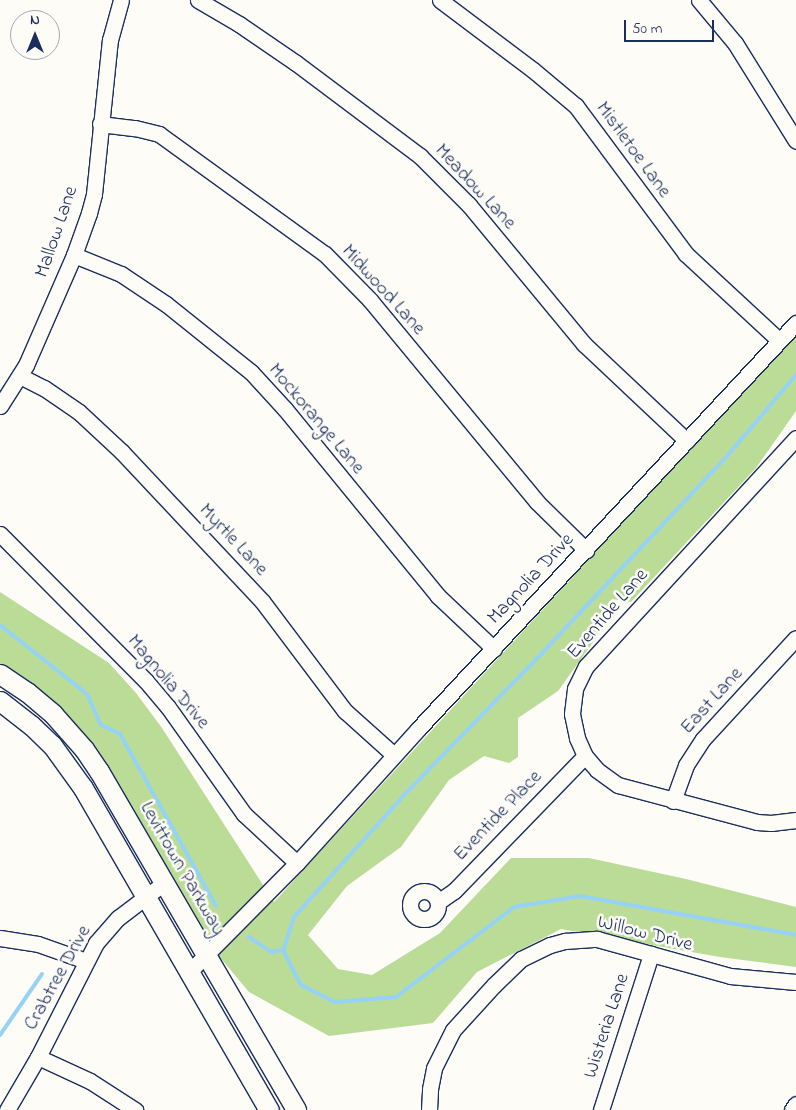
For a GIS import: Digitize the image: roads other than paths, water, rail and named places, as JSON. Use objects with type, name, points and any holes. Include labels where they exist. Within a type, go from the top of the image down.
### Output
[{"type":"main road","name":"Levittown Parkway","points":[[0,674],[27,692],[52,714],[84,749],[108,784],[296,1110]]},
{"type":"main road","points":[[0,701],[31,725],[67,763],[268,1110]]},
{"type":"street","name":"Mallow Lane","points":[[0,406],[20,376],[74,255],[94,194],[110,40],[121,0]]},
{"type":"street","name":"Meadow Lane","points":[[198,0],[240,24],[296,63],[420,156],[469,206],[584,344],[687,441]]},
{"type":"street","name":"Mistletoe Lane","points":[[440,0],[533,70],[576,106],[686,254],[779,340]]},
{"type":"street","points":[[699,0],[735,43],[796,141]]},
{"type":"street","name":"Midwood Lane","points":[[100,124],[135,128],[159,134],[325,254],[370,300],[537,502],[586,550]]},
{"type":"street","name":"Mockorange Lane","points":[[74,255],[121,274],[166,304],[251,372],[285,409],[438,596],[494,649]]},
{"type":"street","name":"Magnolia Drive","points":[[189,972],[297,863],[394,755],[796,323]]},
{"type":"street","name":"Myrtle Lane","points":[[20,376],[44,388],[79,412],[122,452],[262,601],[346,711],[394,755]]},
{"type":"street","name":"Eventide Lane","points":[[796,438],[586,666],[575,689],[572,714],[577,738],[585,756],[597,770],[618,785],[757,822],[778,823],[796,820]]},
{"type":"street","name":"Magnolia Drive","points":[[0,534],[146,682],[168,707],[244,814],[297,863]]},
{"type":"street","name":"East Lane","points":[[673,801],[686,766],[703,739],[796,638]]},
{"type":"street","name":"Eventide Place","points":[[438,902],[454,891],[585,756]]},
{"type":"street","name":"Crabtree Drive","points":[[7,1110],[38,1057],[96,943],[107,929],[164,883]]},
{"type":"street","points":[[0,927],[0,939],[38,944],[86,961]]},
{"type":"street","name":"Willow Drive","points":[[429,1110],[430,1088],[434,1068],[446,1042],[469,1012],[521,959],[550,945],[581,939],[613,942],[730,976],[796,982]]},
{"type":"street","name":"Wisteria Lane","points":[[600,1110],[651,954]]},
{"type":"street","name":"Crabtree Drive","points":[[38,1057],[90,1081],[135,1110]]},
{"type":"street","points":[[792,1110],[796,1104]]},
{"type":"waterway","points":[[796,375],[728,455],[548,647],[406,793],[294,917],[283,950],[301,985],[335,1002],[396,997],[514,907],[580,896],[796,935]]},
{"type":"waterway","points":[[0,625],[87,694],[101,725],[120,734],[216,906]]},
{"type":"waterway","points":[[249,937],[271,952],[283,950]]},
{"type":"waterway","points":[[0,1035],[42,974]]}]
